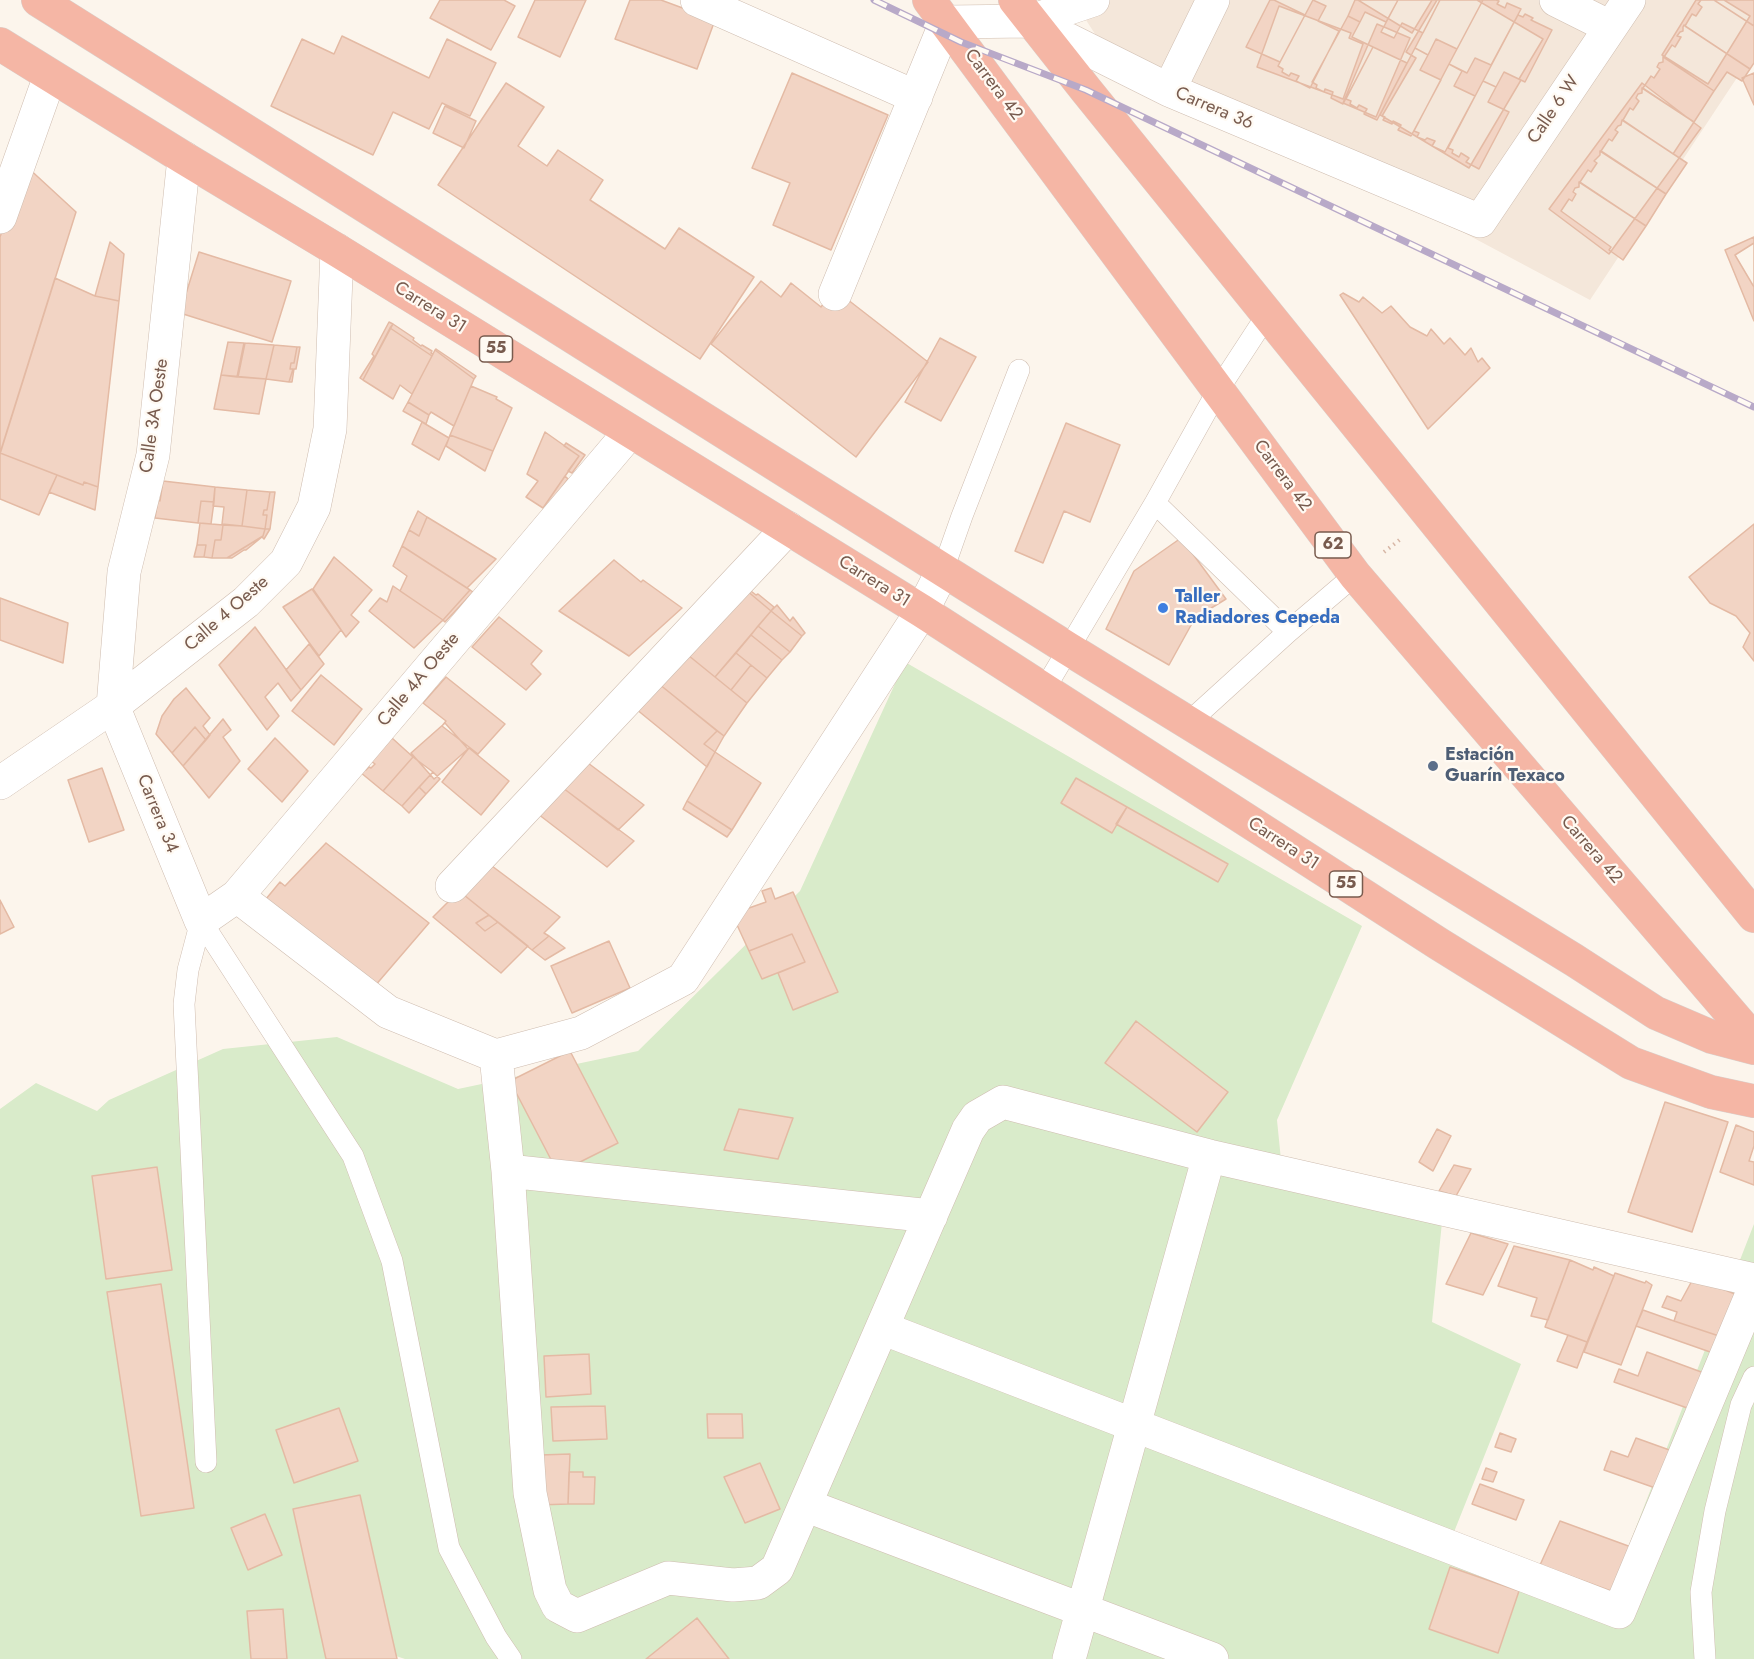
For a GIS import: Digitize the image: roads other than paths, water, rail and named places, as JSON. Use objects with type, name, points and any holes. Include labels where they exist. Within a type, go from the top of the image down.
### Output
[{"type":"highway","points":[[38,0],[1067,648],[1574,960],[1656,1013],[1712,1037],[1754,1048]]},
{"type":"highway","points":[[1023,10],[1754,916]]},
{"type":"highway","name":"Carrera 42","points":[[937,11],[1355,575],[1754,1040]]},
{"type":"highway","name":"Carrera 31","points":[[0,44],[922,611],[1439,944],[1631,1064],[1711,1092],[1754,1101]]},
{"type":"highway","points":[[991,656],[1013,614]]},
{"type":"street","points":[[697,0],[916,97]]},
{"type":"street","points":[[1023,10],[1093,0]]},
{"type":"street","points":[[1169,90],[1213,0]]},
{"type":"street","points":[[1556,0],[1610,27]]},
{"type":"street","name":"Calle 6 W","points":[[1480,221],[1629,0]]},
{"type":"street","name":"Carrera 36","points":[[937,11],[1023,10],[1169,90],[1480,221]]},
{"type":"street","points":[[835,294],[916,97],[937,11]]},
{"type":"street","points":[[0,216],[50,76]]},
{"type":"street","name":"Calle 3A Oeste","points":[[113,706],[124,573],[153,455],[184,158]]},
{"type":"street","name":"Calle 4 Oeste","points":[[0,783],[113,706],[246,602],[286,561],[314,507],[330,429],[338,250]]},
{"type":"street","name":"Calle 4A Oeste","points":[[201,921],[237,896],[630,432]]},
{"type":"street","points":[[452,886],[788,528]]},
{"type":"street","points":[[237,896],[388,1012],[496,1056],[581,1033],[684,979],[922,611],[943,570]]},
{"type":"street","name":"Carrera 34","points":[[113,706],[201,921]]},
{"type":"street","points":[[496,1056],[508,1172],[530,1493],[550,1590],[558,1606],[577,1616],[668,1578],[733,1585],[758,1583],[777,1569],[968,1130],[977,1117],[1003,1102],[1209,1156],[1754,1280]]},
{"type":"street","points":[[1069,1659],[1209,1156]]},
{"type":"street","points":[[508,1172],[931,1216]]},
{"type":"street","points":[[882,1328],[1619,1612],[1754,1289]]},
{"type":"street","points":[[805,1505],[1212,1659]]},
{"type":"lane","points":[[1044,690],[1155,503],[1218,390],[1267,315]]},
{"type":"lane","points":[[943,570],[1019,370]]},
{"type":"lane","points":[[1155,503],[1288,633]]},
{"type":"lane","points":[[1188,723],[1355,575]]},
{"type":"lane","points":[[201,921],[188,970],[184,1004],[206,1462]]},
{"type":"lane","points":[[201,921],[353,1156],[392,1261],[449,1548],[496,1637],[511,1659]]},
{"type":"lane","points":[[1705,1659],[1701,1592],[1711,1534],[1741,1405],[1754,1377]]},
{"type":"railway","points":[[874,0],[961,42],[1086,90],[1754,407]]},
{"type":"place","name":"Taller Radiadores Cepeda","points":[[1163,608]]},
{"type":"place","name":"Estación Guarín Texaco","points":[[1433,766]]}]
